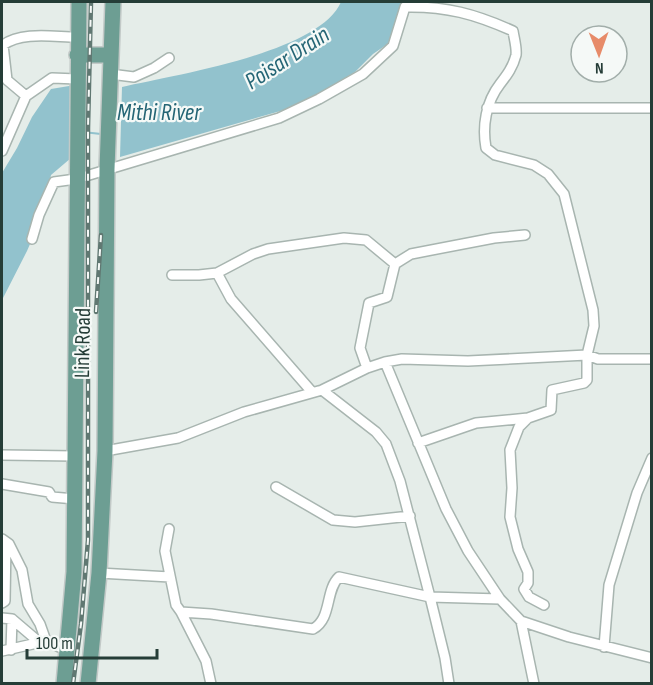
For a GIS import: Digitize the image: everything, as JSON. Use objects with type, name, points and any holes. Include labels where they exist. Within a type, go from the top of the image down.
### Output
[{"type":"main road","name":"Link Road","points":[[64,684],[74,572],[79,2]]},
{"type":"main road","name":"Link Road","points":[[88,684],[99,573],[105,451],[107,167],[112,2]]},
{"type":"main road","points":[[77,55],[111,55]]},
{"type":"street","points":[[32,239],[39,215],[54,183],[76,172],[107,167],[279,118],[320,99],[363,74],[393,46],[405,7],[433,6],[483,18],[513,31],[517,53],[510,72],[498,86],[487,108],[484,139],[486,148],[495,155],[534,165],[548,174],[564,194],[593,310],[594,326],[587,355],[587,380],[584,383],[552,390],[551,410],[528,418],[476,423],[418,443]]},
{"type":"street","points":[[26,96],[7,80],[3,45],[9,40],[20,37],[77,37]]},
{"type":"street","points":[[110,79],[134,76],[154,68],[169,58]]},
{"type":"street","points":[[2,151],[26,96],[51,78],[77,82]]},
{"type":"street","points":[[487,108],[651,108]]},
{"type":"street","points":[[366,368],[360,348],[369,303],[387,297],[395,264],[411,254],[494,238],[525,235]]},
{"type":"street","points":[[172,275],[217,273],[268,249],[344,238],[366,240],[395,264]]},
{"type":"street","points":[[217,273],[231,299],[317,391],[376,432],[386,444],[400,480],[410,516],[445,658],[449,684]]},
{"type":"street","points":[[105,451],[178,438],[244,412],[317,391],[366,368],[402,359],[468,361],[587,355],[598,358],[651,359]]},
{"type":"street","points":[[385,362],[446,509],[468,551],[500,599],[521,621],[651,658]]},
{"type":"street","points":[[528,418],[519,427],[510,450],[512,488],[510,517],[518,549],[528,572],[528,583],[524,589],[529,597],[544,606]]},
{"type":"street","points":[[2,454],[75,459]]},
{"type":"street","points":[[604,646],[609,585],[637,493],[651,458]]},
{"type":"street","points":[[2,459],[75,459]]},
{"type":"street","points":[[2,484],[48,492],[52,497],[75,498]]},
{"type":"street","points":[[276,487],[333,520],[355,522],[410,516]]},
{"type":"street","points":[[169,529],[165,551],[176,605],[206,661],[211,684]]},
{"type":"street","points":[[4,541],[9,544],[22,570],[28,604],[39,624],[43,642]]},
{"type":"street","points":[[2,603],[5,601],[4,541]]},
{"type":"street","points":[[99,573],[170,577]]},
{"type":"street","points":[[181,612],[211,614],[313,629],[322,621],[334,581],[339,577],[430,597],[500,599]]},
{"type":"street","points":[[2,618],[12,619],[43,642],[68,651]]},
{"type":"street","points":[[12,619],[6,651],[43,642]]},
{"type":"street","points":[[521,621],[534,684]]},
{"type":"water","name":"Mithi River","points":[[341,2],[403,2],[398,11],[402,18],[392,41],[373,54],[355,72],[291,108],[120,157],[122,87],[208,68],[276,48],[305,35],[327,20]]},
{"type":"water","points":[[75,85],[71,158],[51,175],[42,216],[2,300],[2,173],[32,117],[51,89]]},
{"type":"waterway","name":"Poisar Drain","points":[[83,132],[101,134]]},
{"type":"railway","points":[[73,684],[88,540],[88,128],[91,2]]},
{"type":"railway","points":[[96,312],[101,235]]}]
